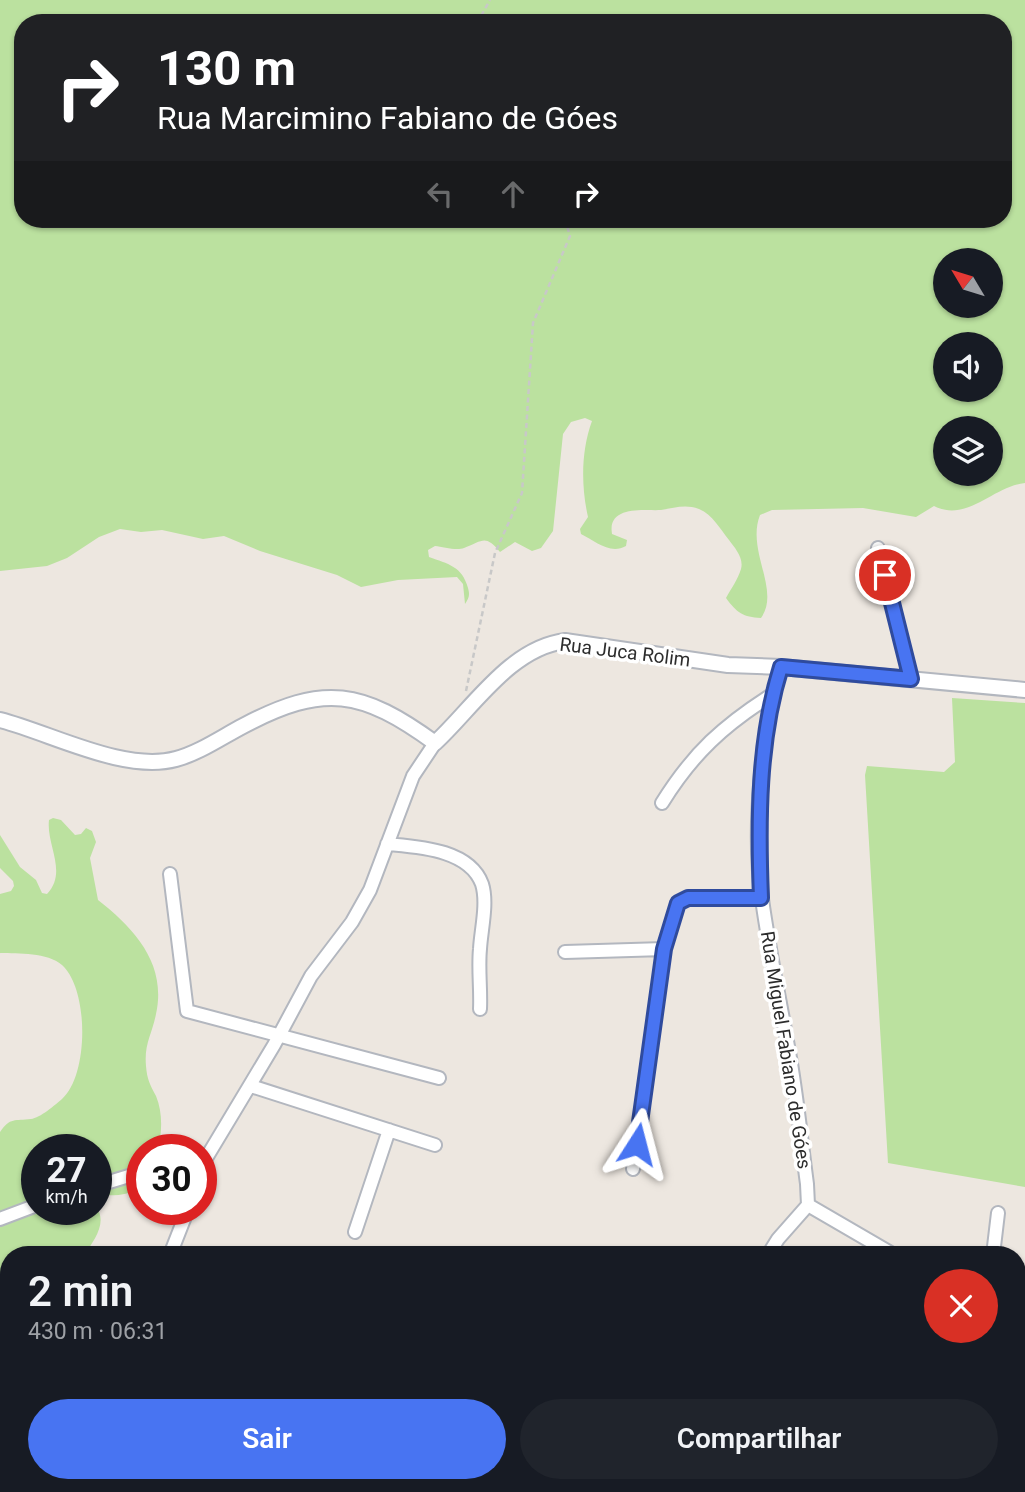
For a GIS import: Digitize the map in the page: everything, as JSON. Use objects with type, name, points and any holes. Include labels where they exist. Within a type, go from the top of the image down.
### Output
[{"type":"street","points":[[878,548],[911,679]]},
{"type":"street","name":"Rua Juca Rolim","points":[[435,743],[510,666],[551,643],[565,641],[727,665],[781,667],[1025,690]]},
{"type":"street","name":"Rua Miguel Fabiano de Góes","points":[[781,667],[772,694],[758,836],[761,898],[790,1053],[808,1205]]},
{"type":"street","points":[[662,803],[692,758],[716,733],[772,694]]},
{"type":"street","points":[[0,720],[95,752],[133,761],[175,760],[266,714],[319,698],[344,696],[388,713],[435,743],[413,776],[370,890],[352,922],[311,976],[251,1086],[217,1141]]},
{"type":"street","points":[[387,844],[450,855],[466,863],[482,884],[484,906],[479,957],[480,1009]]},
{"type":"street","points":[[170,874],[187,1011],[439,1078]]},
{"type":"street","points":[[633,1169],[664,949],[674,912],[682,899],[761,898]]},
{"type":"street","points":[[565,952],[664,949]]},
{"type":"street","points":[[251,1086],[435,1145]]},
{"type":"street","points":[[355,1232],[389,1130]]},
{"type":"street","points":[[774,1246],[808,1205],[879,1246]]},
{"type":"street","points":[[0,1219],[21,1211]]},
{"type":"street","points":[[994,1246],[998,1213]]},
{"type":"street","points":[[174,1246],[182,1225]]},
{"type":"path","points":[[466,694],[495,553],[522,493],[533,323],[570,236],[568,228]]},
{"type":"green space","points":[[0,0],[1025,0],[1025,483],[1002,490],[969,507],[946,510],[934,506],[916,517],[863,508],[772,510],[760,515],[757,542],[767,595],[761,618],[741,613],[726,598],[741,569],[740,557],[716,523],[699,509],[680,507],[621,514],[615,518],[612,525],[612,534],[627,540],[626,546],[620,548],[608,548],[581,534],[580,529],[588,517],[583,469],[592,421],[585,418],[571,422],[563,434],[553,531],[541,548],[532,551],[515,542],[500,552],[491,543],[484,541],[461,549],[435,546],[428,550],[429,557],[453,567],[462,575],[469,593],[465,604],[463,584],[457,577],[398,580],[361,587],[337,575],[260,551],[224,536],[203,539],[162,530],[141,532],[120,529],[99,537],[67,558],[47,566],[0,571]]},
{"type":"green space","points":[[952,698],[1025,703],[1025,1187],[888,1163],[865,775],[867,766],[944,772],[955,762]]},
{"type":"green space","points":[[53,818],[61,820],[75,835],[81,834],[86,828],[92,831],[96,842],[90,858],[98,900],[136,936],[152,964],[157,979],[158,996],[147,1045],[146,1066],[149,1082],[160,1109],[160,1134],[126,1134],[126,1193],[112,1195],[112,1134],[21,1134],[21,1225],[100,1225],[90,1246],[0,1246],[0,1132],[10,1122],[39,1116],[62,1099],[71,1087],[81,1052],[81,1012],[77,993],[71,977],[62,965],[41,956],[0,953],[0,894],[11,891],[14,886],[13,881],[0,868],[0,835],[20,867],[36,880],[42,893],[47,894],[56,877],[49,820]]},
{"type":"route","points":[[637,1144],[664,949],[678,903],[688,898],[761,898],[758,836],[762,787],[772,694],[781,667],[911,679],[885,575]]}]
